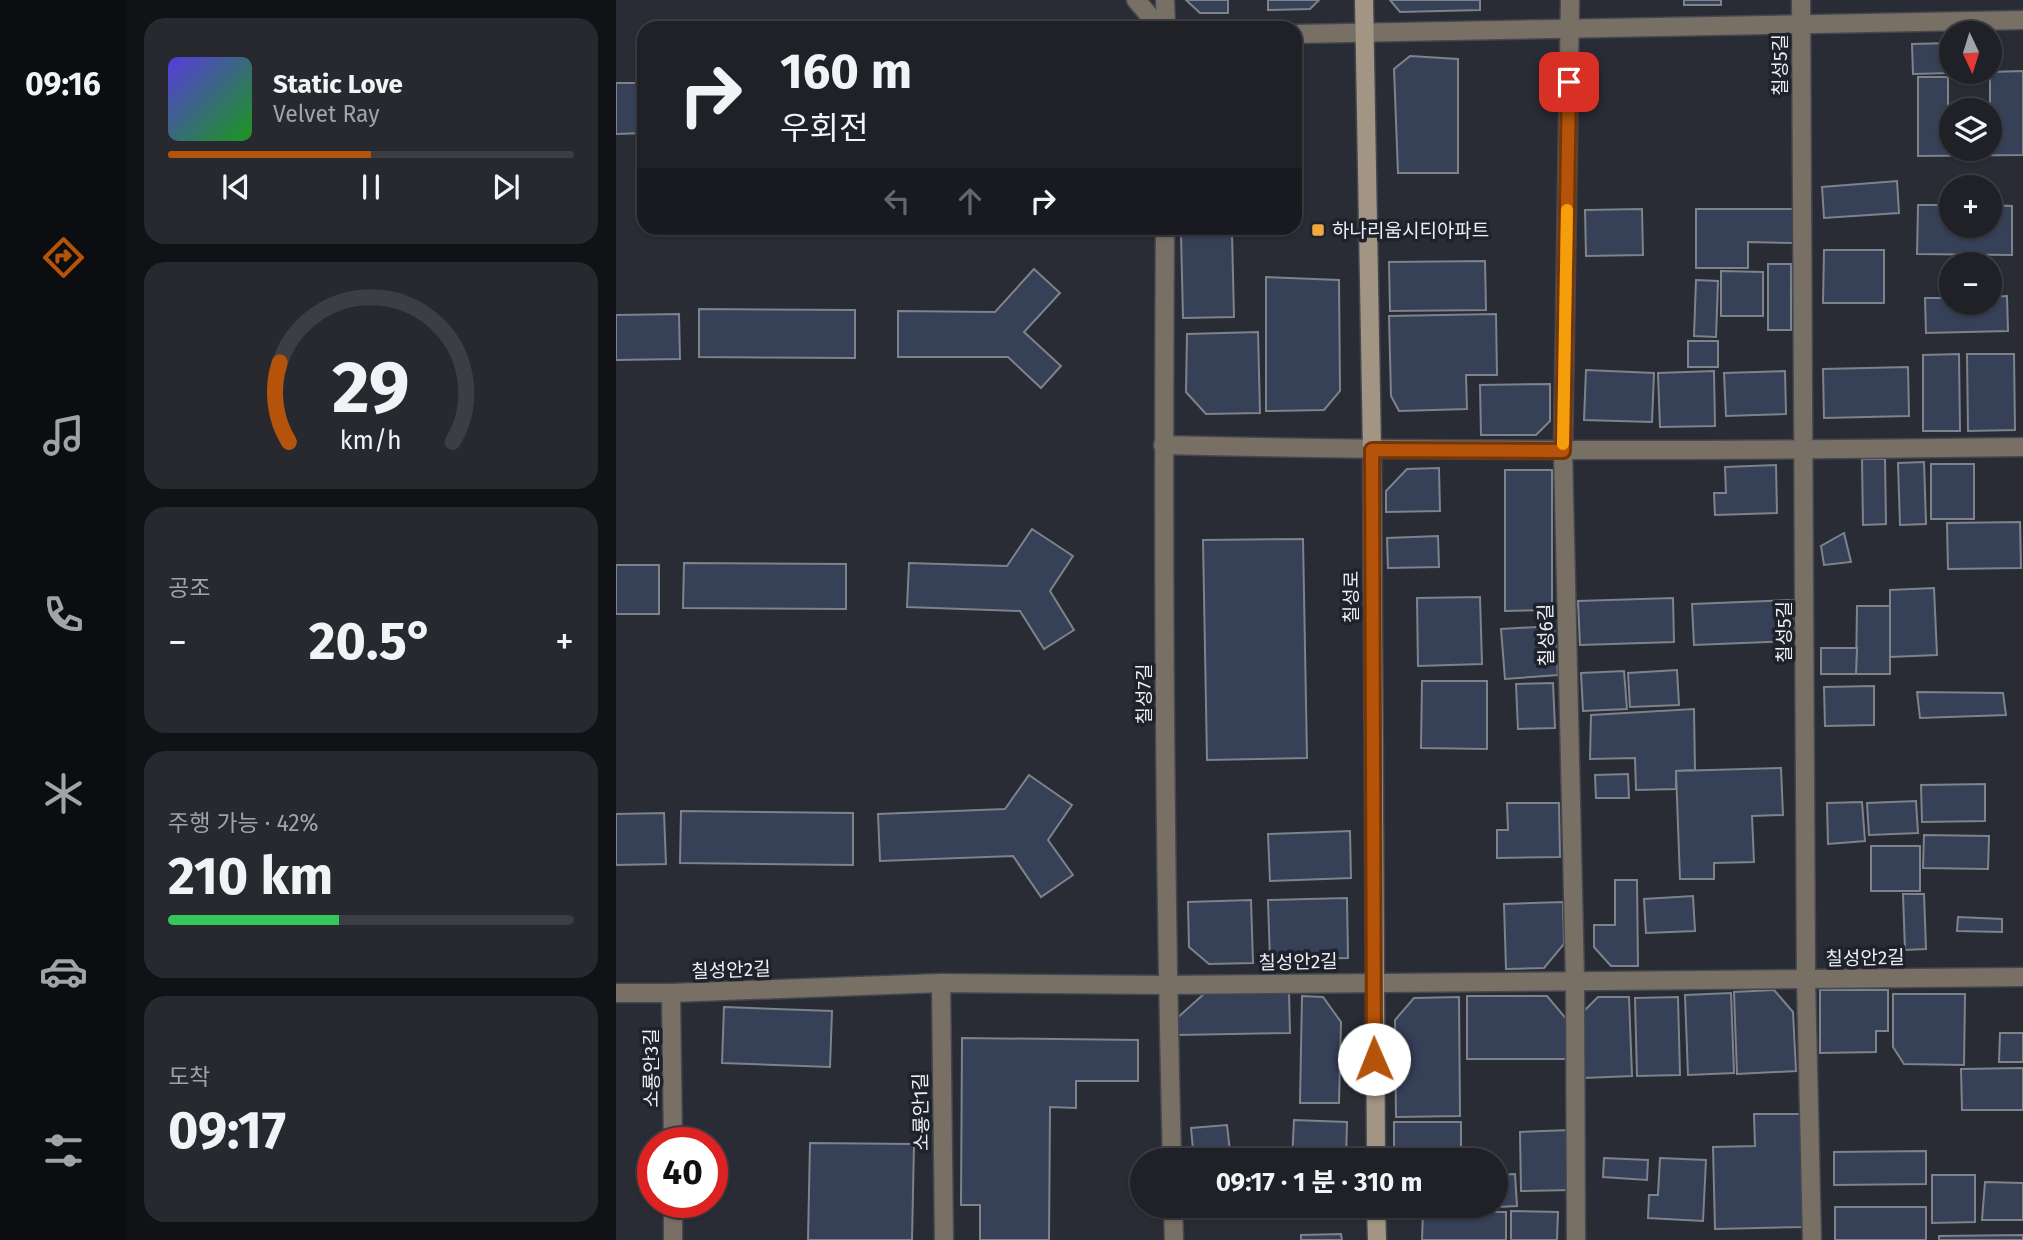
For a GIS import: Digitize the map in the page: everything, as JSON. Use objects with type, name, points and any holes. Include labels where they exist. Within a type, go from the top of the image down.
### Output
[{"type":"street","points":[[1136,0],[1154,21]]},
{"type":"street","points":[[1165,0],[1166,21]]},
{"type":"street","name":"칠성로","points":[[1364,0],[1372,450],[1376,1148]]},
{"type":"street","name":"칠성6길","points":[[1570,0],[1563,451],[1575,980],[1576,1240]]},
{"type":"street","name":"칠성5길","points":[[1801,0],[1806,980],[1812,1240]]},
{"type":"street","name":"칠성5길","points":[[1570,29],[2023,20]]},
{"type":"street","points":[[1302,34],[1570,29]]},
{"type":"street","name":"칠성7길","points":[[1165,235],[1163,445],[1167,985],[1172,1148]]},
{"type":"street","points":[[1163,445],[1563,451],[2023,447]]},
{"type":"street","name":"칠성안2길","points":[[616,993],[941,983],[1167,985],[2023,977]]},
{"type":"street","name":"소룡안1길","points":[[941,983],[943,1240]]},
{"type":"street","name":"소룡안3길","points":[[671,993],[673,1127]]},
{"type":"street","points":[[673,1218],[673,1240]]},
{"type":"street","points":[[1173,1218],[1174,1240]]},
{"type":"street","points":[[1376,1218],[1377,1240]]},
{"type":"building","points":[[1186,0],[1228,0],[1228,13],[1200,13]]},
{"type":"building","points":[[1268,0],[1319,0],[1310,9],[1268,10]]},
{"type":"building","points":[[1390,0],[1480,0],[1480,10],[1400,12]]},
{"type":"building","points":[[1684,0],[1721,0],[1721,5],[1684,5]]},
{"type":"building","points":[[1939,43],[1939,73],[1913,74],[1912,44]]},
{"type":"building","points":[[1410,56],[1458,59],[1458,173],[1398,173],[1394,69]]},
{"type":"building","points":[[2023,71],[2023,155],[2002,155],[2002,98],[1990,98],[1990,84],[2002,84],[2002,72]]},
{"type":"building","points":[[1918,77],[1939,77],[1939,84],[1948,84],[1948,98],[1939,98],[1939,156],[1918,156]]},
{"type":"building","points":[[616,83],[637,83],[637,133],[616,134]]},
{"type":"building","points":[[1897,181],[1899,213],[1824,218],[1822,187]]},
{"type":"building","points":[[1918,205],[1939,205],[1939,238],[2002,238],[2002,206],[2012,206],[2012,255],[2002,255],[2002,252],[1917,254]]},
{"type":"building","points":[[1642,209],[1643,255],[1586,256],[1585,210]]},
{"type":"building","points":[[1696,209],[1793,209],[1793,243],[1748,242],[1748,268],[1696,268]]},
{"type":"building","points":[[1181,235],[1232,235],[1234,317],[1183,318]]},
{"type":"building","points":[[1824,250],[1884,250],[1884,303],[1823,303]]},
{"type":"building","points":[[1485,261],[1486,310],[1390,311],[1389,262]]},
{"type":"building","points":[[1768,264],[1791,264],[1791,330],[1768,330]]},
{"type":"building","points":[[1034,269],[1060,293],[1024,332],[1061,366],[1041,388],[1008,357],[898,357],[898,311],[995,312]]},
{"type":"building","points":[[1721,271],[1763,272],[1763,316],[1721,316]]},
{"type":"building","points":[[1266,277],[1339,280],[1340,391],[1324,410],[1266,411]]},
{"type":"building","points":[[1696,280],[1718,281],[1716,337],[1694,336]]},
{"type":"building","points":[[2002,296],[2007,296],[2008,331],[1926,333],[1925,298],[1939,298],[1939,315],[2002,315]]},
{"type":"building","points":[[699,309],[855,310],[855,358],[699,357]]},
{"type":"building","points":[[679,314],[680,359],[616,360],[616,315]]},
{"type":"building","points":[[1496,314],[1497,375],[1466,375],[1467,409],[1399,411],[1391,396],[1389,316]]},
{"type":"building","points":[[1258,332],[1260,413],[1206,414],[1186,392],[1187,334]]},
{"type":"building","points":[[1688,341],[1718,341],[1718,367],[1688,367]]},
{"type":"building","points":[[1959,354],[1960,431],[1923,431],[1923,355]]},
{"type":"building","points":[[1967,354],[2014,354],[2015,430],[1968,431]]},
{"type":"building","points":[[1908,367],[1909,416],[1824,418],[1823,369]]},
{"type":"building","points":[[1586,370],[1654,373],[1652,422],[1584,420]]},
{"type":"building","points":[[1714,371],[1715,426],[1660,427],[1658,373]]},
{"type":"building","points":[[1785,371],[1786,414],[1726,416],[1724,373]]},
{"type":"building","points":[[1550,384],[1550,421],[1536,435],[1481,435],[1480,385]]},
{"type":"building","points":[[1862,459],[1885,459],[1886,524],[1863,525]]},
{"type":"building","points":[[1924,462],[1926,524],[1900,525],[1898,463]]},
{"type":"building","points":[[1931,464],[1974,464],[1974,519],[1931,519]]},
{"type":"building","points":[[1776,465],[1777,513],[1715,515],[1714,493],[1726,493],[1725,467]]},
{"type":"building","points":[[1439,468],[1440,511],[1386,512],[1386,491],[1407,469]]},
{"type":"building","points":[[1505,470],[1552,470],[1552,610],[1505,611]]},
{"type":"building","points":[[2020,522],[2021,568],[1948,569],[1947,523]]},
{"type":"building","points":[[1032,529],[1073,556],[1050,591],[1074,630],[1044,649],[1020,611],[907,607],[909,563],[1007,566]]},
{"type":"building","points":[[1844,533],[1851,562],[1824,565],[1821,546]]},
{"type":"building","points":[[1438,536],[1439,567],[1388,568],[1387,538]]},
{"type":"building","points":[[1303,539],[1307,758],[1207,760],[1203,540]]},
{"type":"building","points":[[684,563],[846,564],[846,609],[683,608]]},
{"type":"building","points":[[616,565],[659,565],[659,614],[616,614]]},
{"type":"building","points":[[1934,588],[1937,655],[1890,657],[1890,590]]},
{"type":"building","points":[[1480,597],[1482,664],[1418,666],[1417,598]]},
{"type":"building","points":[[1673,598],[1674,642],[1580,645],[1578,601]]},
{"type":"building","points":[[1793,600],[1794,641],[1694,645],[1692,604]]},
{"type":"building","points":[[1857,606],[1890,606],[1890,674],[1856,674]]},
{"type":"building","points":[[1554,626],[1558,675],[1505,679],[1501,629]]},
{"type":"building","points":[[1821,648],[1857,648],[1856,674],[1821,674]]},
{"type":"building","points":[[1677,670],[1679,705],[1630,707],[1628,673]]},
{"type":"building","points":[[1624,671],[1627,709],[1583,711],[1581,673]]},
{"type":"building","points":[[1422,681],[1487,681],[1487,749],[1421,748]]},
{"type":"building","points":[[1553,683],[1555,728],[1518,729],[1516,684]]},
{"type":"building","points":[[1874,686],[1874,725],[1825,726],[1824,687]]},
{"type":"building","points":[[1917,692],[2003,693],[2006,715],[1920,718]]},
{"type":"building","points":[[1694,709],[1695,770],[1676,771],[1676,789],[1636,790],[1635,758],[1590,759],[1591,715]]},
{"type":"building","points":[[1781,768],[1783,815],[1752,816],[1754,862],[1714,863],[1714,879],[1680,879],[1676,771]]},
{"type":"building","points":[[1628,774],[1629,798],[1596,798],[1595,775]]},
{"type":"building","points":[[1029,775],[1072,805],[1048,840],[1073,875],[1041,897],[1013,856],[880,861],[878,814],[1005,809]]},
{"type":"building","points":[[1985,784],[1985,821],[1922,822],[1921,785]]},
{"type":"building","points":[[1916,801],[1918,833],[1869,835],[1867,803]]},
{"type":"building","points":[[1862,802],[1865,841],[1828,844],[1827,803]]},
{"type":"building","points":[[1507,803],[1559,803],[1560,857],[1497,858],[1497,830],[1508,830]]},
{"type":"building","points":[[681,811],[853,813],[853,865],[680,863]]},
{"type":"building","points":[[664,813],[666,864],[616,865],[616,814]]},
{"type":"building","points":[[1350,831],[1351,878],[1270,881],[1268,834]]},
{"type":"building","points":[[1924,835],[1989,836],[1988,869],[1923,868]]},
{"type":"building","points":[[1871,846],[1920,846],[1920,891],[1871,891]]},
{"type":"building","points":[[1615,880],[1637,880],[1638,966],[1611,966],[1594,947],[1594,925],[1615,925]]},
{"type":"building","points":[[1903,894],[1924,894],[1926,949],[1905,950]]},
{"type":"building","points":[[1693,896],[1695,931],[1646,933],[1644,899]]},
{"type":"building","points":[[1347,898],[1348,958],[1270,960],[1268,900]]},
{"type":"building","points":[[1251,900],[1253,963],[1209,964],[1189,947],[1188,902]]},
{"type":"building","points":[[1563,902],[1564,944],[1544,968],[1506,969],[1504,904]]},
{"type":"building","points":[[1958,917],[2002,919],[2002,932],[1957,931]]},
{"type":"building","points":[[1774,990],[1793,1012],[1796,1071],[1737,1074],[1734,992]]},
{"type":"building","points":[[1820,990],[1888,990],[1888,1031],[1876,1031],[1876,1052],[1820,1053]]},
{"type":"building","points":[[1289,991],[1290,1033],[1177,1035],[1176,1019],[1205,993]]},
{"type":"building","points":[[1731,993],[1734,1073],[1688,1075],[1685,995]]},
{"type":"building","points":[[1893,994],[1965,994],[1964,1065],[1904,1064],[1893,1047]]},
{"type":"building","points":[[1302,996],[1323,997],[1341,1022],[1339,1103],[1300,1103]]},
{"type":"building","points":[[1467,996],[1547,996],[1568,1021],[1569,1059],[1467,1059]]},
{"type":"building","points":[[1459,997],[1460,1116],[1396,1117],[1395,1020],[1414,998]]},
{"type":"building","points":[[1598,997],[1629,997],[1632,1076],[1584,1078],[1582,1013]]},
{"type":"building","points":[[1678,997],[1680,1075],[1637,1076],[1635,998]]},
{"type":"building","points":[[724,1007],[832,1011],[830,1067],[722,1063]]},
{"type":"building","points":[[2000,1033],[2023,1033],[2023,1062],[1999,1062]]},
{"type":"building","points":[[962,1038],[1138,1040],[1138,1081],[1076,1081],[1076,1108],[1050,1107],[1049,1240],[980,1240],[980,1205],[961,1205]]},
{"type":"building","points":[[2023,1068],[2023,1110],[1962,1110],[1961,1069]]},
{"type":"building","points":[[1754,1114],[1800,1114],[1803,1227],[1715,1229],[1713,1147],[1755,1146]]},
{"type":"building","points":[[1294,1120],[1347,1122],[1346,1148],[1293,1148]]},
{"type":"building","points":[[1394,1122],[1461,1122],[1461,1148],[1394,1148]]},
{"type":"building","points":[[1227,1125],[1230,1148],[1193,1148],[1191,1128]]},
{"type":"building","points":[[1569,1130],[1571,1190],[1521,1191],[1520,1132]]},
{"type":"building","points":[[810,1143],[914,1144],[912,1240],[808,1240]]},
{"type":"building","points":[[1926,1151],[1926,1184],[1834,1185],[1834,1152]]},
{"type":"building","points":[[1604,1158],[1648,1160],[1647,1180],[1603,1177]]},
{"type":"building","points":[[1660,1158],[1706,1160],[1703,1221],[1648,1218],[1649,1195],[1658,1195]]},
{"type":"building","points":[[1508,1174],[1515,1174],[1517,1206],[1508,1206]]},
{"type":"building","points":[[1932,1175],[1975,1175],[1975,1222],[1932,1223]]},
{"type":"building","points":[[1985,1182],[2023,1183],[2023,1220],[1982,1220]]},
{"type":"building","points":[[1835,1207],[1926,1207],[1926,1240],[1835,1240]]},
{"type":"building","points":[[1511,1211],[1558,1212],[1557,1240],[1511,1240]]},
{"type":"building","points":[[1423,1218],[1506,1218],[1506,1240],[1422,1240]]},
{"type":"building","points":[[1341,1234],[1342,1240],[1301,1240],[1301,1235]]},
{"type":"building","points":[[2023,1235],[2023,1240],[1939,1240],[1939,1236]]},
{"type":"slow traffic","points":[[1563,444],[1567,210]]},
{"type":"place","name":"하나리움시티아파트","points":[[1318,230]]},
{"type":"route","points":[[1374,1059],[1372,450],[1563,451],[1569,82]]}]
